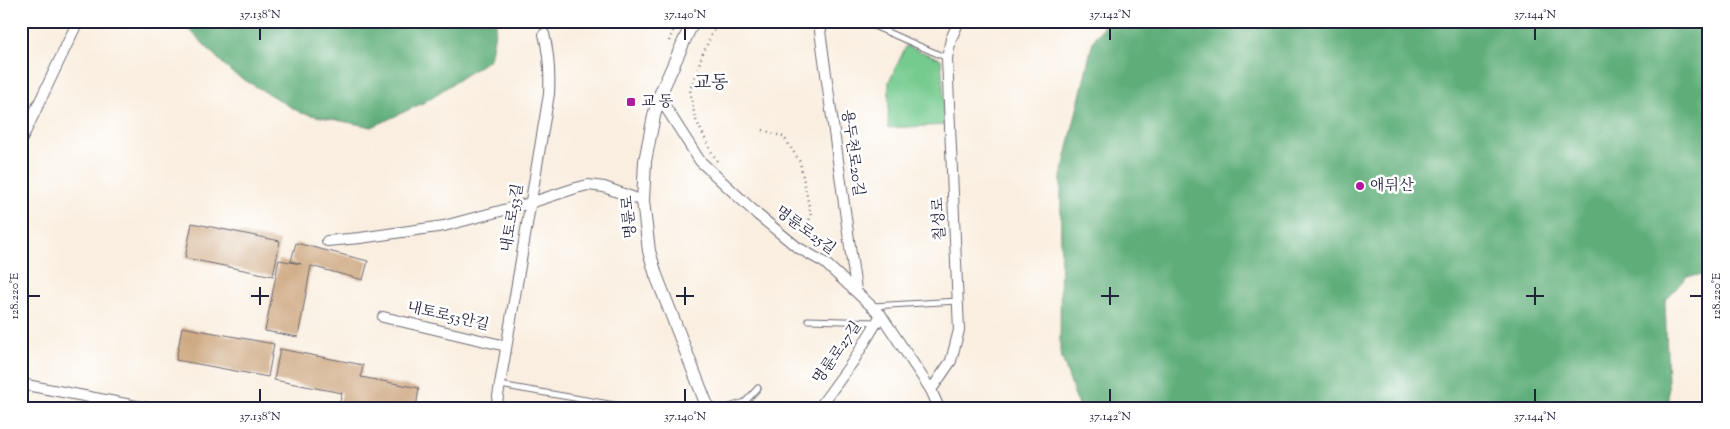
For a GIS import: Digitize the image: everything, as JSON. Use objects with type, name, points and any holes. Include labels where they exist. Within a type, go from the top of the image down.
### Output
[{"type":"street","points":[[21,141],[78,21]]},
{"type":"street","name":"명륜로","points":[[693,21],[659,97],[645,161],[643,201],[649,251],[656,275],[708,408]]},
{"type":"street","name":"용두천로20길","points":[[825,21],[820,31],[856,290]]},
{"type":"street","name":"칠성로","points":[[931,390],[951,360],[957,344],[959,330],[947,58],[951,39],[959,21]]},
{"type":"street","name":"내토로53길","points":[[496,408],[549,94],[550,77],[544,34]]},
{"type":"street","name":"명륜로25길","points":[[659,97],[700,161],[758,215],[797,247],[825,263],[872,306],[879,319],[931,390]]},
{"type":"street","points":[[327,241],[444,226],[588,185],[604,187],[643,201]]},
{"type":"street","name":"내토로53안길","points":[[383,318],[506,346]]},
{"type":"street","name":"명륜로27길","points":[[819,408],[854,360],[879,319]]},
{"type":"street","points":[[21,384],[147,408]]},
{"type":"street","points":[[931,390],[939,408]]},
{"type":"lane","points":[[862,21],[947,58]]},
{"type":"lane","points":[[872,306],[959,301]]},
{"type":"lane","points":[[808,320],[879,319]]},
{"type":"lane","points":[[500,385],[632,408]]},
{"type":"lane","points":[[726,408],[745,402],[758,388]]},
{"type":"path","points":[[718,21],[703,53],[690,90],[695,118],[711,152],[722,167]]},
{"type":"path","points":[[763,130],[784,137],[800,162],[811,216],[797,247]]},
{"type":"green space","points":[[181,21],[497,21],[490,59],[423,103],[372,127],[301,113],[231,72]]},
{"type":"green space","points":[[1107,21],[1709,21],[1709,275],[1687,276],[1665,301],[1669,408],[1079,408],[1060,352],[1061,177],[1093,41]]},
{"type":"green space","points":[[906,46],[941,59],[946,125],[888,128],[889,82]]},
{"type":"building","points":[[21,21],[28,21],[21,36]]},
{"type":"building","points":[[192,223],[280,241],[273,276],[185,258]]},
{"type":"building","points":[[296,243],[368,261],[363,280],[311,266],[298,337],[265,331],[279,260],[301,264],[291,261]]},
{"type":"building","points":[[182,327],[274,344],[268,377],[176,360]]},
{"type":"building","points":[[280,349],[363,365],[361,377],[419,388],[416,408],[356,408],[339,404],[342,393],[274,380]]},
{"type":"place","name":"교 동","points":[[631,102]]},
{"type":"place","name":"애뒤산","points":[[1360,186]]},
{"type":"district","name":"교동","points":[[711,84]]}]
